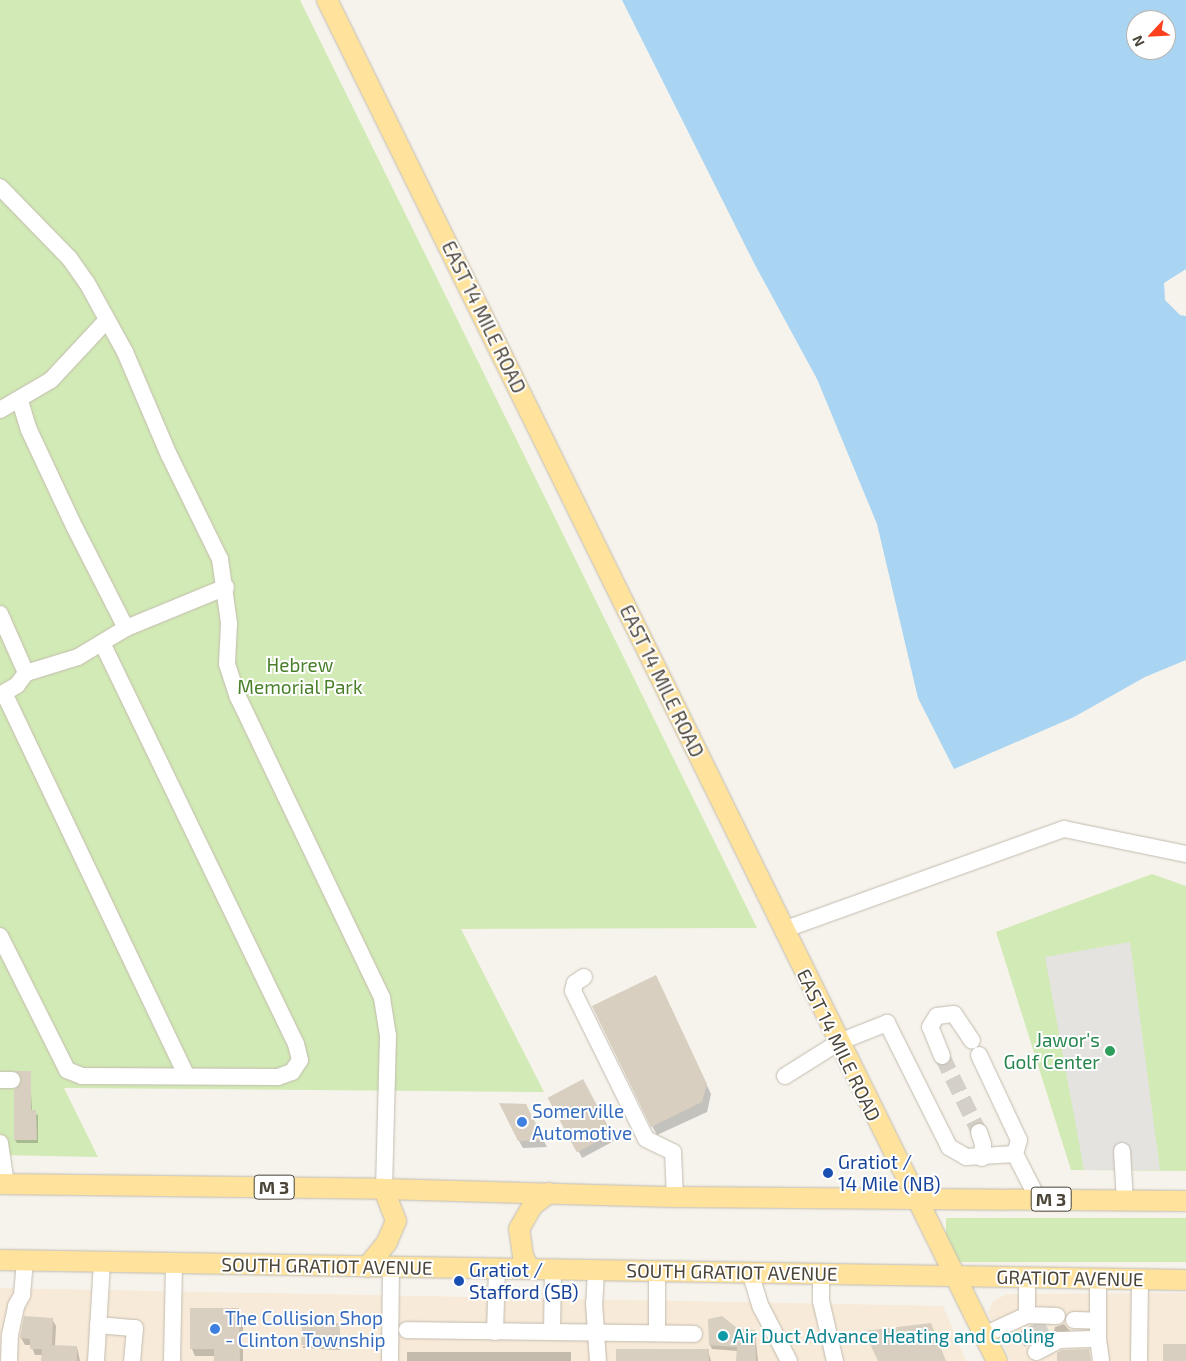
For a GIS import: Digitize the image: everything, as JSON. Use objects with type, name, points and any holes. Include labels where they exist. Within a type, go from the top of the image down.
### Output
[{"type":"main road","name":"EAST 14 MILE ROAD","points":[[327,0],[838,1042],[997,1361]]},
{"type":"main road","name":"M 3","points":[[3,1184],[384,1188],[728,1198],[1186,1201]]},
{"type":"main road","points":[[368,1267],[390,1237],[396,1221],[384,1188]]},
{"type":"main road","points":[[529,1268],[521,1249],[519,1229],[534,1205],[549,1193]]},
{"type":"main road","name":"SOUTH GRATIOT AVENUE","points":[[0,1260],[391,1268],[954,1274]]},
{"type":"main road","name":"GRATIOT AVENUE","points":[[954,1274],[1186,1280]]},
{"type":"street","points":[[0,187],[70,259],[107,320],[220,559],[226,587],[227,664],[238,697],[382,998],[388,1036],[384,1188]]},
{"type":"street","points":[[0,410],[20,401],[50,380],[107,320]]},
{"type":"street","points":[[20,401],[30,430],[75,528],[126,628]]},
{"type":"street","points":[[188,1076],[2,694],[18,685],[26,673],[56,666],[102,643],[126,628],[226,587]]},
{"type":"street","points":[[0,614],[26,673]]},
{"type":"street","points":[[0,936],[67,1070],[82,1076],[278,1076],[292,1072],[300,1060],[296,1044],[102,643]]},
{"type":"street","points":[[783,930],[1064,829],[1186,854]]},
{"type":"street","points":[[584,977],[575,983],[573,991],[646,1139],[673,1152],[676,1197]]},
{"type":"street","points":[[942,1056],[930,1027],[937,1016],[954,1014],[976,1048],[1019,1140],[1015,1154],[1038,1199]]},
{"type":"street","points":[[785,1076],[838,1042],[888,1023],[949,1148],[966,1157],[982,1158],[1015,1154]]},
{"type":"street","points":[[979,1132],[983,1144],[982,1158]]},
{"type":"street","points":[[0,1143],[3,1184]]},
{"type":"street","points":[[1122,1152],[1125,1201]]},
{"type":"street","points":[[9,1361],[10,1335],[16,1306],[22,1294],[26,1260]]},
{"type":"street","points":[[96,1361],[102,1262]]},
{"type":"street","points":[[172,1361],[174,1264]]},
{"type":"street","points":[[390,1361],[391,1268]]},
{"type":"street","points":[[495,1332],[497,1268]]},
{"type":"street","points":[[552,1269],[552,1332]]},
{"type":"street","points":[[596,1270],[594,1303],[598,1361]]},
{"type":"street","points":[[657,1271],[657,1333]]},
{"type":"street","points":[[750,1272],[761,1307],[789,1361]]},
{"type":"street","points":[[821,1273],[821,1302],[835,1361]]},
{"type":"street","points":[[1027,1277],[1027,1320]]},
{"type":"street","points":[[1098,1278],[1098,1339],[1101,1361]]},
{"type":"street","points":[[1139,1361],[1140,1279]]},
{"type":"street","points":[[984,1335],[1027,1320],[1057,1316]]},
{"type":"street","points":[[1074,1320],[1098,1321]]},
{"type":"street","points":[[98,1325],[135,1328],[132,1361]]},
{"type":"street","points":[[407,1330],[495,1332],[597,1331],[694,1334]]},
{"type":"street","points":[[1039,1348],[1060,1340],[1098,1339]]},
{"type":"shaded area","points":[[1130,942],[1160,1170],[1084,1170],[1045,957]]},
{"type":"shaded area","points":[[0,1288],[943,1306],[966,1361],[0,1361]]},
{"type":"shaded area","points":[[1186,1293],[1186,1361],[1011,1361],[988,1313],[993,1301],[1007,1294]]},
{"type":"green space","name":"Hebrew Memorial Park","points":[[0,0],[300,0],[757,928],[461,929],[544,1092],[64,1088],[98,1157],[0,1155]]},
{"type":"green space","name":"Jawor's Golf Center","points":[[1152,874],[1186,886],[1186,1171],[1071,1170],[996,932]]},
{"type":"green space","points":[[946,1218],[1186,1218],[1186,1262],[946,1262]]},
{"type":"water","points":[[622,0],[1186,0],[1186,269],[1164,283],[1165,300],[1180,315],[1186,316],[1186,660],[1145,677],[1074,717],[954,769],[918,698],[877,524],[817,379],[754,263]]},
{"type":"building","points":[[656,975],[707,1084],[702,1102],[651,1127],[592,1006]]},
{"type":"building","points":[[15,1071],[31,1071],[31,1110],[36,1110],[37,1140],[14,1140],[14,1090],[22,1080]]},
{"type":"building","points":[[583,1079],[612,1134],[577,1153],[548,1098]]},
{"type":"building","name":"Somerville Automotive","points":[[499,1103],[526,1104],[544,1140],[518,1141]]},
{"type":"building","name":"The Collision Shop - Clinton Township","points":[[190,1308],[239,1308],[240,1361],[214,1361],[214,1349],[190,1349]]},
{"type":"building","points":[[24,1316],[53,1318],[52,1345],[77,1346],[77,1361],[41,1361],[42,1349],[30,1349],[30,1339],[20,1338]]},
{"type":"building","points":[[722,1316],[737,1328],[755,1330],[756,1361],[736,1361],[737,1347],[709,1345],[708,1319]]},
{"type":"building","points":[[302,1322],[340,1323],[339,1346],[301,1345]]},
{"type":"building","points":[[931,1323],[946,1361],[878,1361],[864,1331]]},
{"type":"building","points":[[1032,1325],[1041,1325],[1046,1336],[1029,1345],[1022,1330]]},
{"type":"building","points":[[1163,1344],[1186,1344],[1186,1361],[1163,1361]]},
{"type":"building","points":[[616,1349],[709,1349],[709,1361],[616,1361]]},
{"type":"building","points":[[1089,1349],[1091,1361],[1057,1361],[1057,1353],[1062,1350]]},
{"type":"tunnel","points":[[942,1056],[979,1132]]},
{"type":"tunnel","points":[[1036,1323],[1044,1339]]},
{"type":"tunnel","points":[[1024,1329],[1032,1344]]},
{"type":"place","name":"Jawor's Golf Center","points":[[1110,1051]]},
{"type":"place","name":"Somerville Automotive","points":[[522,1122]]},
{"type":"place","name":"Gratiot / 14 Mile (NB)","points":[[828,1173]]},
{"type":"place","name":"Gratiot / Stafford (SB)","points":[[459,1281]]},
{"type":"place","name":"The Collision Shop - Clinton Township","points":[[215,1329]]},
{"type":"place","name":"Air Duct Advance Heating and Cooling","points":[[723,1336]]}]
